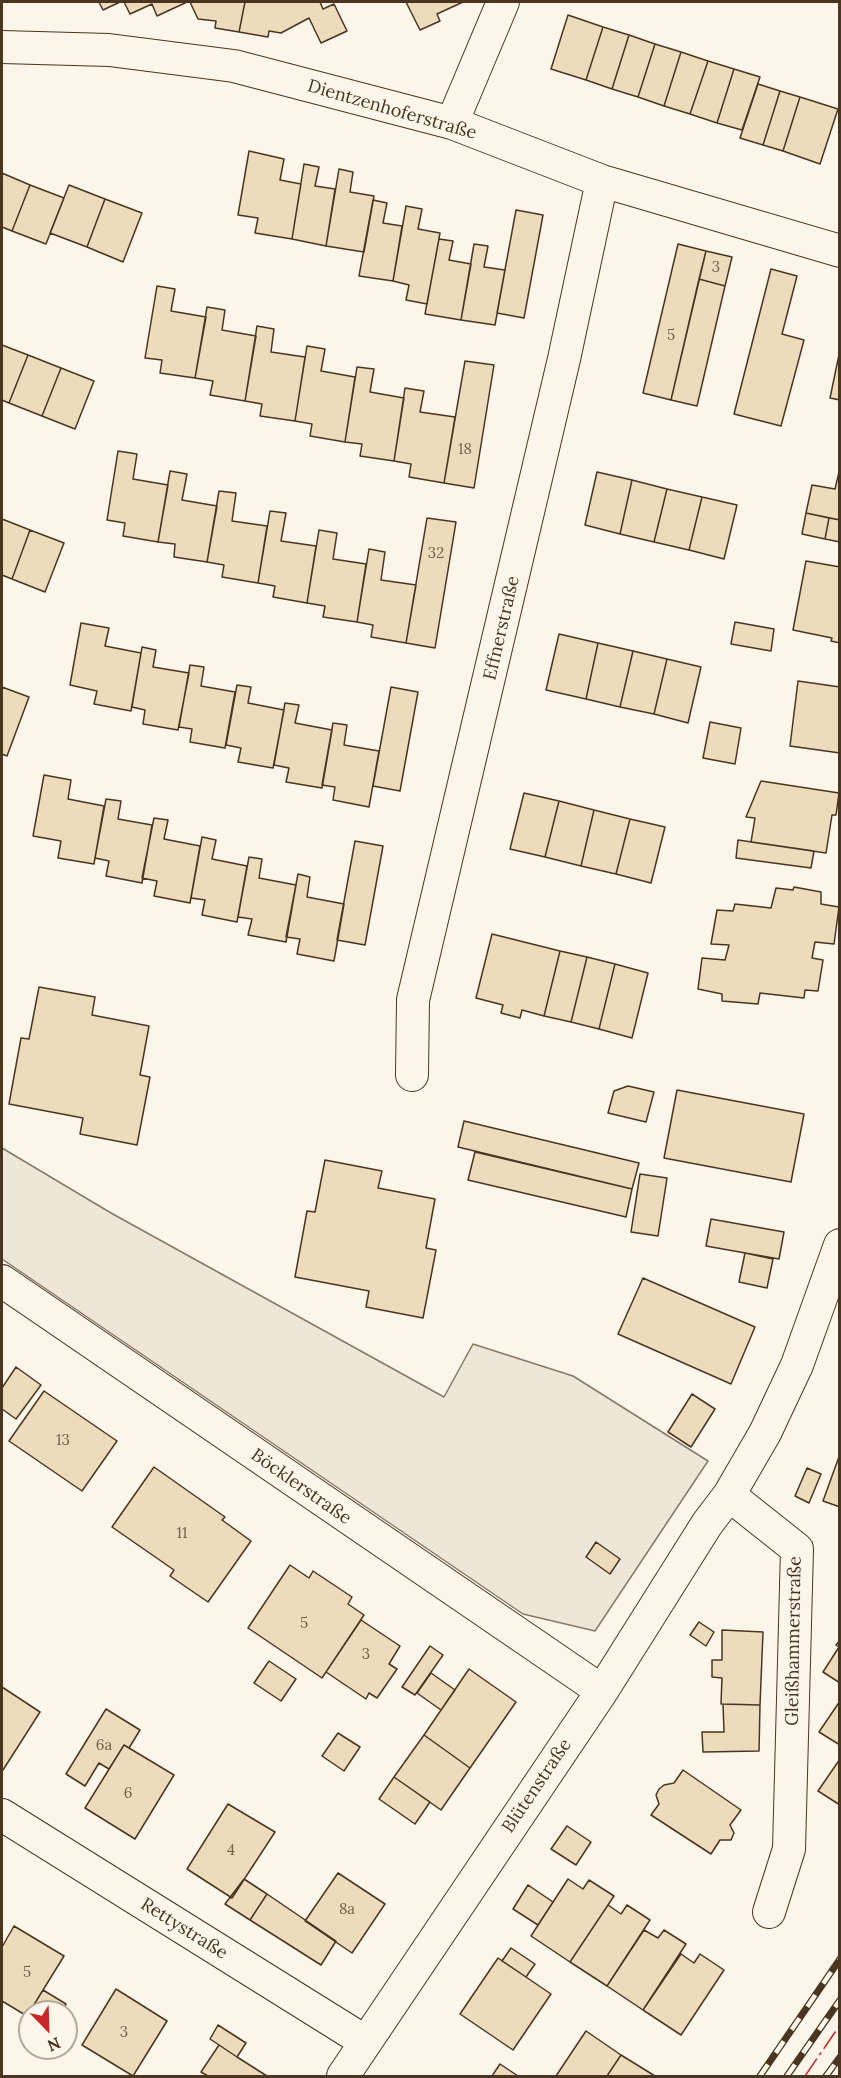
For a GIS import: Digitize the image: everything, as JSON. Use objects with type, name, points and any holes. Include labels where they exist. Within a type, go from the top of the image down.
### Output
[{"type":"street","points":[[452,123],[503,2]]},
{"type":"street","name":"Dientzenhoferstraße","points":[[2,47],[109,50],[234,66],[452,123],[602,181],[840,251]]},
{"type":"street","name":"Effnerstraße","points":[[412,1075],[412,1000],[564,358],[602,181]]},
{"type":"street","points":[[729,1495],[765,1433],[797,1365],[840,1245]]},
{"type":"street","name":"Böcklerstraße","points":[[2,1281],[602,1691]]},
{"type":"street","name":"Blütenstraße","points":[[343,2076],[602,1691],[706,1524],[729,1495]]},
{"type":"street","name":"Gleißhammerstraße","points":[[729,1495],[797,1549],[789,1850],[769,1912]]},
{"type":"street","name":"Rettystraße","points":[[2,1815],[366,2042]]},
{"type":"shaded area","points":[[2,1148],[111,1213],[444,1397],[473,1344],[573,1376],[708,1461],[595,1631],[523,1614],[2,1259]]},
{"type":"building","points":[[99,2],[120,2],[103,10]]},
{"type":"building","points":[[124,2],[187,2],[157,16],[152,4],[130,14]]},
{"type":"building","points":[[190,2],[245,2],[239,32],[215,28],[216,21],[198,19]]},
{"type":"building","points":[[245,2],[320,2],[323,9],[334,4],[347,31],[321,43],[309,18],[281,33],[269,31],[268,37],[239,32]]},
{"type":"building","points":[[406,2],[463,2],[437,14],[440,21],[420,30]]},
{"type":"building","points":[[568,15],[603,27],[586,80],[551,69]]},
{"type":"building","points":[[603,27],[629,35],[612,89],[586,80]]},
{"type":"building","points":[[629,35],[655,44],[638,97],[612,89]]},
{"type":"building","points":[[655,44],[681,52],[664,106],[638,97]]},
{"type":"building","points":[[681,52],[708,61],[690,114],[664,106]]},
{"type":"building","points":[[708,61],[734,69],[717,123],[690,114]]},
{"type":"building","points":[[734,69],[760,77],[742,130],[717,123]]},
{"type":"building","points":[[758,84],[780,91],[763,145],[740,138]]},
{"type":"building","points":[[780,91],[800,97],[783,151],[763,145]]},
{"type":"building","points":[[800,97],[838,109],[820,164],[783,151]]},
{"type":"building","points":[[249,151],[284,159],[280,180],[301,184],[292,239],[255,233],[258,218],[238,215]]},
{"type":"building","points":[[304,164],[319,167],[315,186],[335,189],[326,246],[292,239]]},
{"type":"building","points":[[339,169],[353,172],[350,192],[374,196],[364,252],[326,246]]},
{"type":"building","points":[[2,173],[30,185],[12,231],[2,227]]},
{"type":"building","points":[[30,185],[64,198],[46,244],[12,231]]},
{"type":"building","points":[[69,185],[105,199],[87,247],[50,233]]},
{"type":"building","points":[[105,199],[142,213],[123,262],[87,247]]},
{"type":"building","points":[[373,200],[387,203],[383,223],[402,226],[393,281],[359,276]]},
{"type":"building","points":[[406,206],[422,209],[418,229],[440,233],[427,304],[406,300],[409,285],[393,281]]},
{"type":"building","points":[[516,210],[543,215],[524,318],[497,313]]},
{"type":"building","points":[[439,239],[453,241],[449,260],[471,264],[461,320],[425,314]]},
{"type":"building","points":[[474,244],[488,246],[484,267],[505,270],[495,325],[461,320]]},
{"type":"building","points":[[678,244],[706,251],[671,400],[643,393]]},
{"type":"building","points":[[706,251],[732,257],[725,286],[699,279]]},
{"type":"building","points":[[771,269],[797,276],[782,334],[804,340],[781,426],[734,414]]},
{"type":"building","points":[[699,279],[725,286],[697,406],[671,400]]},
{"type":"building","points":[[157,286],[175,289],[171,311],[206,317],[195,378],[160,373],[162,360],[145,358]]},
{"type":"building","points":[[207,307],[225,310],[222,330],[256,336],[245,401],[210,395],[213,381],[195,378]]},
{"type":"building","points":[[257,326],[274,329],[271,352],[305,357],[295,421],[260,416],[262,404],[245,401]]},
{"type":"building","points":[[2,345],[28,355],[9,403],[2,400]]},
{"type":"building","points":[[307,346],[325,349],[321,371],[355,377],[345,442],[310,436],[312,424],[295,421]]},
{"type":"building","points":[[840,350],[840,400],[830,398]]},
{"type":"building","points":[[28,355],[61,368],[42,416],[9,403]]},
{"type":"building","points":[[465,361],[494,365],[474,488],[444,483]]},
{"type":"building","points":[[357,367],[374,369],[370,392],[404,398],[394,461],[360,456],[362,444],[345,442]]},
{"type":"building","points":[[61,368],[94,381],[75,429],[42,416]]},
{"type":"building","points":[[405,388],[424,391],[420,412],[455,417],[444,483],[409,477],[411,464],[394,461]]},
{"type":"building","points":[[118,451],[137,454],[133,479],[168,485],[158,542],[123,536],[125,523],[107,520]]},
{"type":"building","points":[[840,468],[840,520],[806,513],[812,485],[835,489]]},
{"type":"building","points":[[170,471],[187,474],[182,500],[217,506],[207,562],[174,557],[175,544],[158,542]]},
{"type":"building","points":[[597,472],[632,480],[620,534],[585,525]]},
{"type":"building","points":[[632,480],[667,489],[654,542],[620,534]]},
{"type":"building","points":[[667,489],[702,497],[689,550],[654,542]]},
{"type":"building","points":[[219,491],[236,493],[232,521],[267,526],[258,583],[222,577],[224,565],[207,562]]},
{"type":"building","points":[[702,497],[737,505],[724,559],[689,550]]},
{"type":"building","points":[[270,511],[286,513],[281,541],[316,546],[307,603],[273,597],[275,586],[258,583]]},
{"type":"building","points":[[806,513],[829,518],[825,539],[802,534]]},
{"type":"building","points":[[427,518],[456,522],[435,648],[406,643]]},
{"type":"building","points":[[829,518],[840,520],[840,542],[825,539]]},
{"type":"building","points":[[2,519],[30,530],[12,579],[2,575]]},
{"type":"building","points":[[30,530],[64,543],[45,592],[12,579]]},
{"type":"building","points":[[319,530],[337,533],[333,559],[366,564],[357,622],[323,617],[325,606],[307,603]]},
{"type":"building","points":[[369,549],[385,552],[381,580],[416,585],[406,643],[371,637],[373,625],[357,622]]},
{"type":"building","points":[[806,561],[840,567],[840,643],[831,641],[832,638],[793,630]]},
{"type":"building","points":[[735,622],[774,629],[771,651],[731,644]]},
{"type":"building","points":[[81,623],[109,628],[105,646],[141,653],[131,711],[94,704],[97,691],[70,685]]},
{"type":"building","points":[[559,634],[598,643],[586,699],[546,690]]},
{"type":"building","points":[[598,643],[633,651],[620,707],[586,699]]},
{"type":"building","points":[[142,647],[156,650],[153,667],[189,673],[178,730],[143,724],[145,710],[132,707]]},
{"type":"building","points":[[633,651],[667,659],[654,714],[620,707]]},
{"type":"building","points":[[667,659],[701,667],[688,723],[654,714]]},
{"type":"building","points":[[190,665],[204,667],[201,686],[235,692],[225,748],[190,742],[192,729],[179,727]]},
{"type":"building","points":[[798,681],[840,687],[840,753],[790,746]]},
{"type":"building","points":[[237,685],[251,687],[248,703],[284,710],[273,768],[238,762],[241,748],[226,745]]},
{"type":"building","points":[[2,687],[29,697],[7,756],[2,754]]},
{"type":"building","points":[[391,687],[418,692],[400,791],[373,786]]},
{"type":"building","points":[[285,703],[299,705],[295,723],[332,730],[322,788],[286,782],[289,768],[274,765]]},
{"type":"building","points":[[710,722],[741,728],[735,764],[703,758]]},
{"type":"building","points":[[333,723],[347,725],[344,745],[379,751],[369,807],[333,800],[335,787],[322,785]]},
{"type":"building","points":[[44,775],[71,780],[68,799],[104,806],[94,864],[58,858],[61,841],[33,836]]},
{"type":"building","points":[[761,781],[839,793],[836,815],[832,815],[826,853],[751,842],[755,818],[746,817]]},
{"type":"building","points":[[524,793],[559,801],[545,857],[510,849]]},
{"type":"building","points":[[106,799],[121,801],[118,819],[152,825],[142,883],[106,876],[109,861],[95,858]]},
{"type":"building","points":[[559,801],[594,810],[581,866],[545,857]]},
{"type":"building","points":[[594,810],[630,819],[616,874],[581,866]]},
{"type":"building","points":[[154,818],[168,820],[164,839],[200,846],[190,903],[154,896],[157,881],[142,878]]},
{"type":"building","points":[[630,819],[665,827],[651,883],[616,874]]},
{"type":"building","points":[[202,837],[216,840],[212,859],[247,866],[237,922],[202,915],[205,900],[191,898]]},
{"type":"building","points":[[738,840],[814,851],[811,868],[736,858]]},
{"type":"building","points":[[355,841],[383,846],[365,945],[337,940]]},
{"type":"building","points":[[249,857],[262,859],[259,878],[296,885],[286,942],[248,935],[252,919],[238,917]]},
{"type":"building","points":[[298,874],[310,877],[307,897],[344,904],[334,961],[297,954],[300,939],[286,937]]},
{"type":"building","points":[[794,887],[821,892],[821,904],[839,907],[834,944],[815,942],[812,958],[823,960],[818,991],[805,990],[804,998],[760,993],[758,1004],[722,1001],[722,994],[698,989],[702,958],[725,960],[729,945],[711,944],[717,910],[733,911],[735,904],[771,908],[776,888],[793,890]]},
{"type":"building","points":[[492,934],[560,951],[544,1016],[522,1010],[520,1018],[501,1013],[503,1005],[476,998]]},
{"type":"building","points":[[560,951],[587,957],[571,1022],[544,1016]]},
{"type":"building","points":[[587,957],[615,964],[599,1029],[571,1022]]},
{"type":"building","points":[[615,964],[648,973],[632,1038],[599,1029]]},
{"type":"building","points":[[39,987],[95,997],[92,1015],[149,1026],[140,1075],[150,1077],[137,1145],[80,1134],[83,1118],[9,1104],[21,1038],[29,1039]]},
{"type":"building","points":[[628,1086],[654,1092],[646,1122],[608,1113],[614,1091]]},
{"type":"building","points":[[677,1090],[804,1114],[791,1182],[664,1158]]},
{"type":"building","points":[[464,1121],[639,1163],[632,1189],[458,1147]]},
{"type":"building","points":[[475,1152],[632,1189],[626,1217],[468,1180]]},
{"type":"building","points":[[325,1160],[382,1171],[378,1188],[435,1199],[426,1248],[436,1250],[423,1318],[366,1307],[369,1291],[295,1277],[307,1211],[315,1212]]},
{"type":"building","points":[[640,1174],[667,1178],[658,1236],[631,1232]]},
{"type":"building","points":[[711,1219],[784,1232],[779,1259],[706,1246]]},
{"type":"building","points":[[745,1253],[773,1259],[767,1288],[739,1282]]},
{"type":"building","points":[[643,1278],[755,1327],[731,1384],[618,1334]]},
{"type":"building","points":[[16,1367],[41,1385],[16,1419],[2,1409],[2,1388]]},
{"type":"building","points":[[44,1391],[117,1441],[82,1491],[9,1441]]},
{"type":"building","points":[[692,1394],[715,1409],[691,1447],[668,1432]]},
{"type":"building","points":[[840,1454],[840,1507],[823,1501]]},
{"type":"building","points":[[154,1467],[225,1517],[222,1520],[251,1541],[208,1602],[170,1576],[174,1570],[112,1527]]},
{"type":"building","points":[[807,1468],[821,1474],[809,1503],[795,1496]]},
{"type":"building","points":[[596,1542],[620,1559],[610,1574],[586,1557]]},
{"type":"building","points":[[290,1565],[309,1578],[313,1571],[352,1597],[348,1604],[364,1615],[322,1678],[248,1628]]},
{"type":"building","points":[[361,1620],[400,1646],[389,1664],[397,1669],[377,1698],[369,1693],[366,1699],[326,1672]]},
{"type":"building","points":[[699,1622],[714,1632],[706,1646],[690,1635]]},
{"type":"building","points":[[722,1630],[763,1632],[760,1705],[721,1704],[722,1678],[712,1677],[712,1660],[722,1660]]},
{"type":"building","points":[[840,1640],[840,1683],[823,1672],[839,1647],[836,1645]]},
{"type":"building","points":[[430,1646],[443,1655],[415,1695],[402,1687]]},
{"type":"building","points":[[269,1661],[296,1679],[281,1701],[254,1683]]},
{"type":"building","points":[[469,1669],[516,1702],[470,1768],[424,1735]]},
{"type":"building","points":[[431,1673],[455,1690],[441,1710],[417,1693]]},
{"type":"building","points":[[2,1687],[40,1712],[3,1770],[2,1769]]},
{"type":"building","points":[[840,1701],[840,1745],[819,1732]]},
{"type":"building","points":[[723,1704],[760,1705],[759,1751],[703,1752],[702,1732],[724,1732]]},
{"type":"building","points":[[106,1709],[140,1730],[129,1748],[124,1745],[109,1769],[99,1763],[85,1786],[66,1774]]},
{"type":"building","points":[[338,1733],[360,1747],[344,1771],[322,1756]]},
{"type":"building","points":[[424,1735],[470,1768],[441,1810],[394,1777]]},
{"type":"building","points":[[124,1745],[174,1775],[135,1839],[85,1808]]},
{"type":"building","points":[[840,1759],[840,1805],[818,1791]]},
{"type":"building","points":[[683,1770],[741,1810],[730,1825],[734,1833],[731,1840],[720,1840],[711,1854],[651,1815],[659,1804],[656,1795],[659,1789],[664,1785],[674,1783]]},
{"type":"building","points":[[394,1777],[430,1802],[415,1824],[379,1799]]},
{"type":"building","points":[[228,1804],[275,1832],[232,1898],[187,1869]]},
{"type":"building","points":[[567,1826],[591,1842],[576,1865],[551,1849]]},
{"type":"building","points":[[338,1873],[385,1904],[352,1953],[305,1921]]},
{"type":"building","points":[[244,1879],[267,1894],[250,1920],[225,1904]]},
{"type":"building","points":[[568,1879],[583,1889],[589,1880],[614,1896],[570,1962],[531,1936]]},
{"type":"building","points":[[528,1885],[553,1902],[538,1925],[513,1909]]},
{"type":"building","points":[[267,1894],[336,1941],[321,1965],[250,1920]]},
{"type":"building","points":[[608,1905],[621,1914],[627,1905],[650,1920],[607,1986],[570,1962]]},
{"type":"building","points":[[14,1926],[64,1956],[37,2000],[18,2000],[18,2011],[2,2001],[2,1947]]},
{"type":"building","points":[[644,1930],[658,1938],[664,1930],[686,1944],[643,2010],[607,1986]]},
{"type":"building","points":[[511,1948],[535,1964],[526,1977],[502,1961]]},
{"type":"building","points":[[681,1954],[694,1963],[700,1954],[724,1970],[681,2035],[643,2010]]},
{"type":"building","points":[[498,1958],[551,1994],[513,2050],[460,2014]]},
{"type":"building","points":[[116,1989],[167,2021],[133,2076],[82,2045]]},
{"type":"building","points":[[43,1990],[59,2000],[37,2000]]},
{"type":"building","points":[[218,2025],[246,2043],[237,2057],[210,2039]]},
{"type":"building","points":[[586,2031],[621,2055],[607,2076],[556,2076]]},
{"type":"building","points":[[219,2045],[267,2076],[208,2076],[201,2072]]},
{"type":"building","points":[[621,2055],[655,2076],[607,2076]]},
{"type":"building","points":[[500,2064],[518,2076],[492,2076]]},
{"type":"railway","points":[[760,2076],[840,1959]]},
{"type":"railway","points":[[787,2076],[840,2000]]},
{"type":"railway","points":[[826,2076],[840,2057]]},
{"type":"power","points":[[805,2076],[840,2025]]}]
